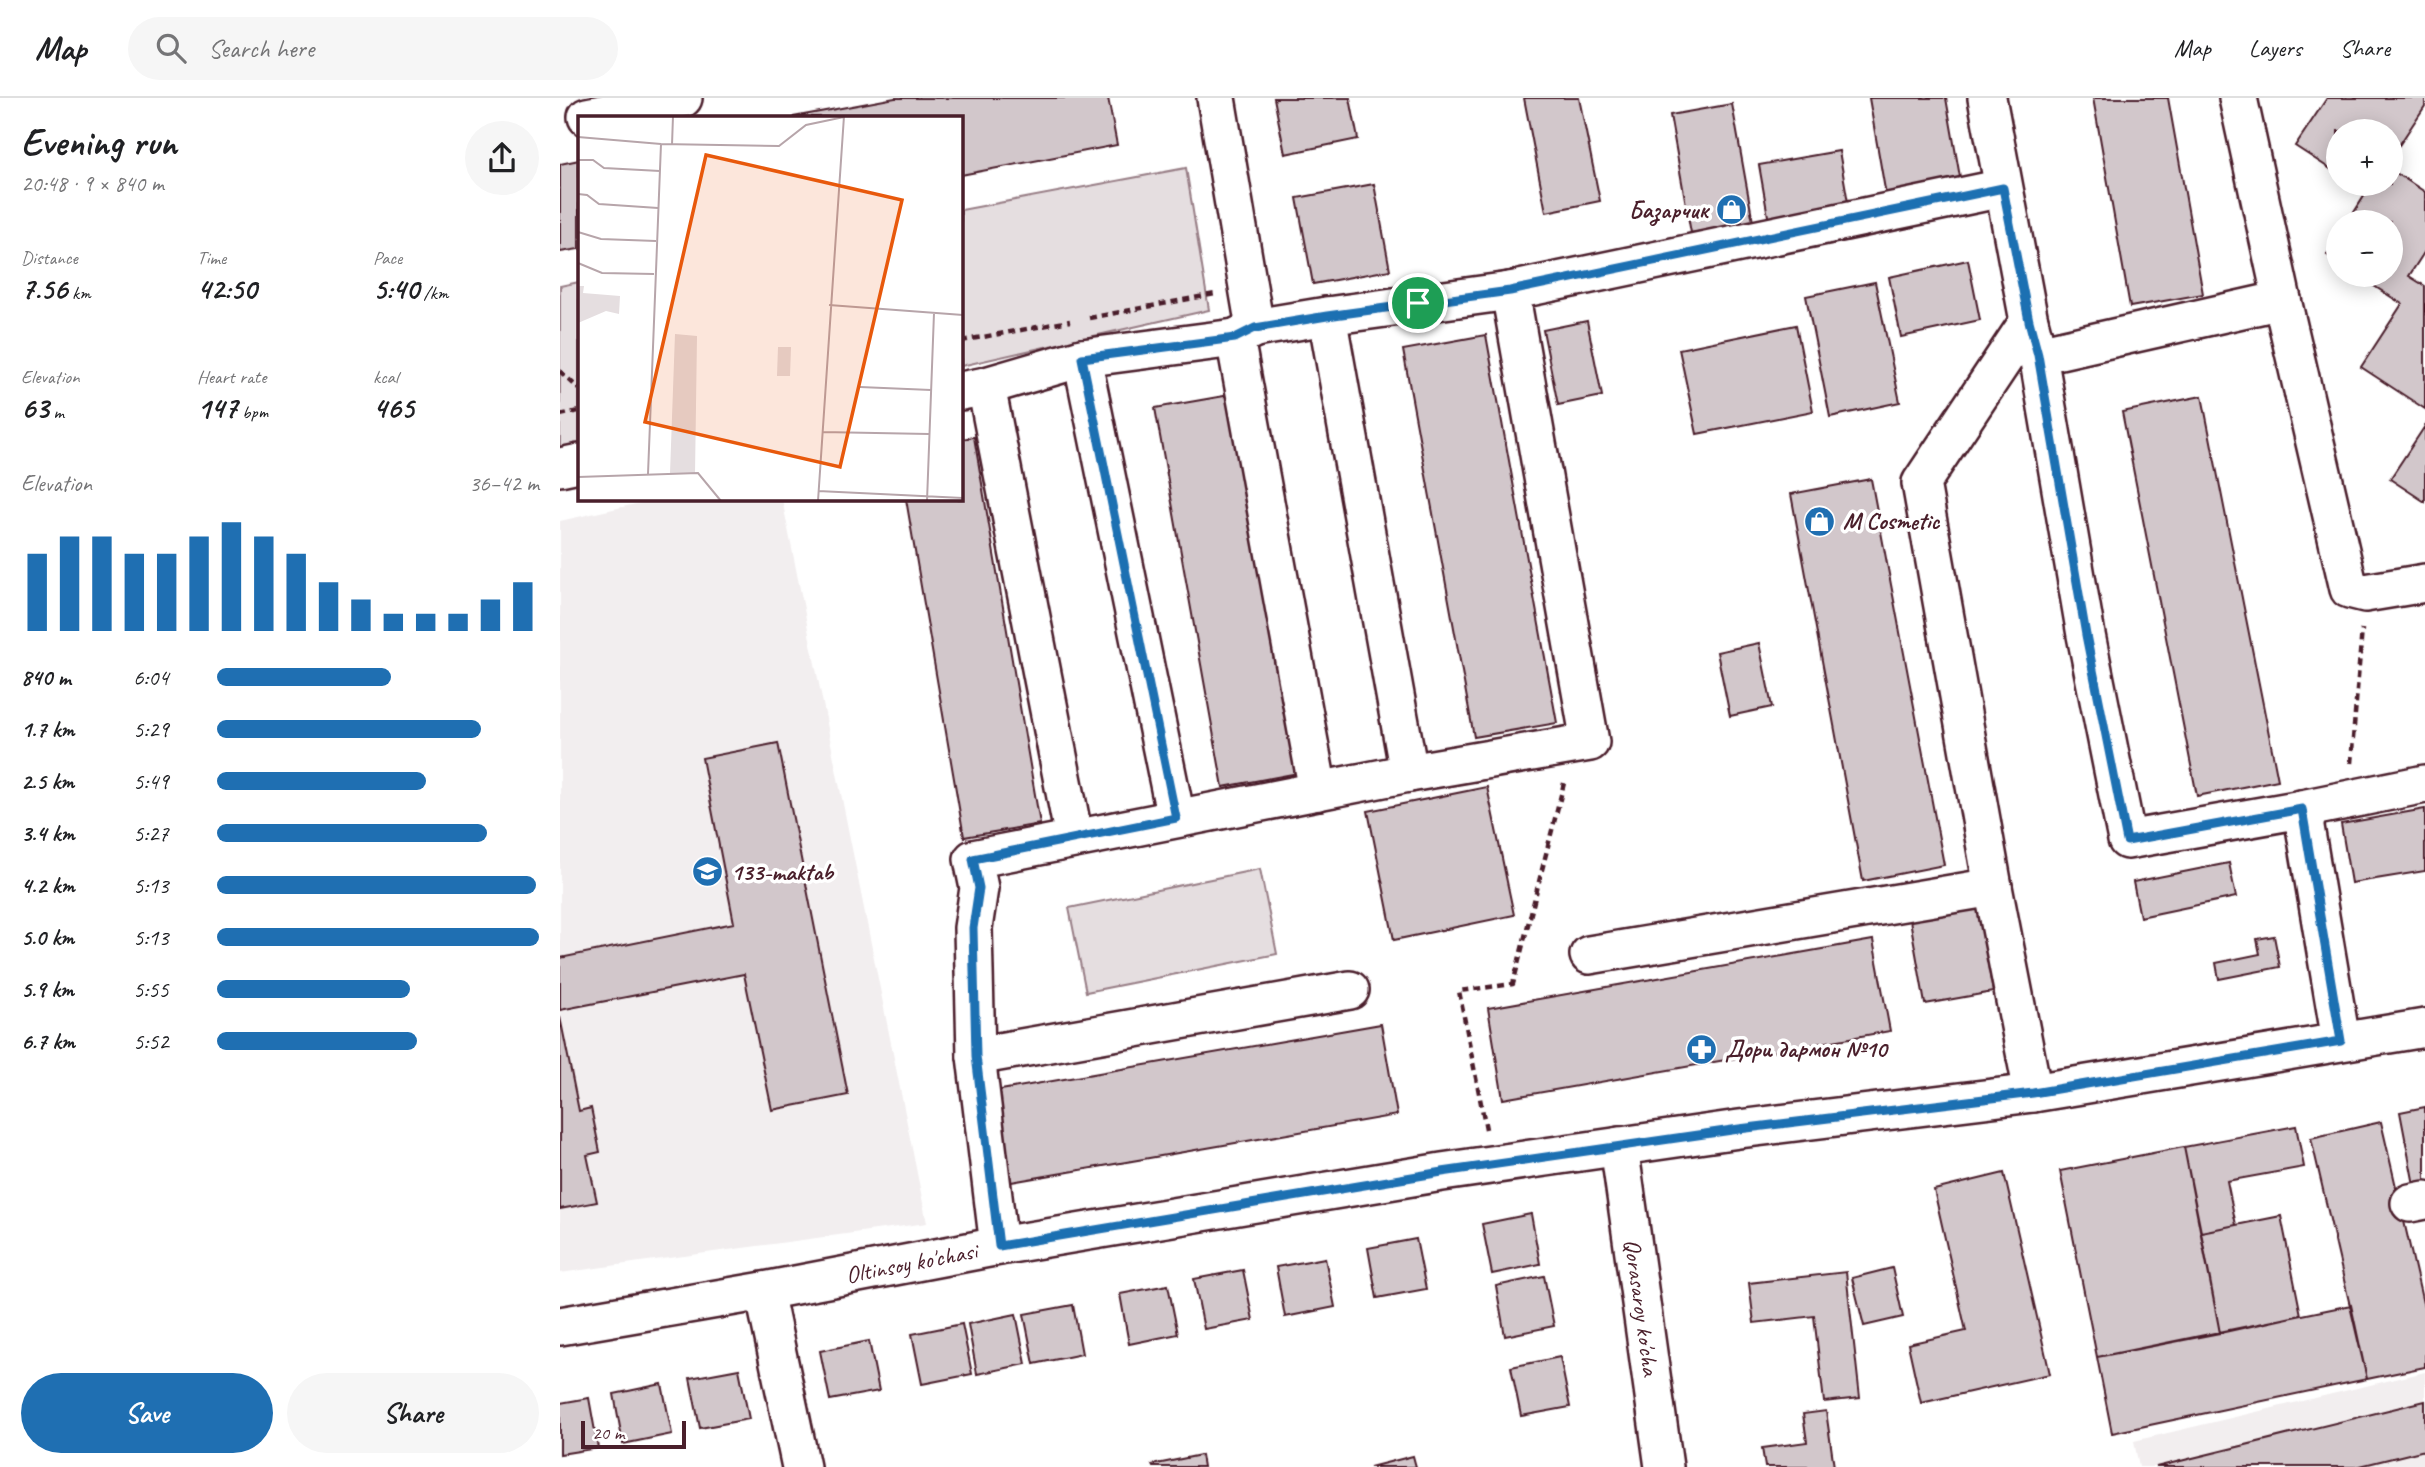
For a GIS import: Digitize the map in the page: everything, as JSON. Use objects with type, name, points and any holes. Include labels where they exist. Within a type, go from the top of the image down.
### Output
[{"type":"street","points":[[592,116],[683,98]]},
{"type":"street","points":[[1216,98],[1248,288],[1245,333],[1318,791]]},
{"type":"street","points":[[1987,98],[2034,338],[2086,635],[2127,841],[2425,785]]},
{"type":"street","points":[[2238,98],[2349,589],[2365,593],[2425,583]]},
{"type":"street","points":[[560,123],[578,119]]},
{"type":"street","points":[[1073,838],[973,389],[1082,358],[1245,333],[1327,316],[1510,291],[2003,188]]},
{"type":"street","points":[[999,1246],[976,1056],[973,928],[979,888],[973,859],[1409,773],[1590,742],[1510,291]]},
{"type":"street","points":[[2033,1093],[1993,887],[1921,483],[2034,338],[2282,300]]},
{"type":"street","points":[[1327,316],[1409,773]]},
{"type":"street","points":[[1082,358],[1176,818]]},
{"type":"street","points":[[560,467],[578,463]]},
{"type":"street","points":[[2302,809],[2341,1041]]},
{"type":"street","points":[[1589,955],[1993,887]]},
{"type":"street","points":[[976,1056],[1350,990]]},
{"type":"street","name":"Oltinsoy ko'chasi","points":[[560,1326],[764,1291],[999,1246],[1493,1165],[1619,1146],[2033,1093],[2425,1028]]},
{"type":"street","name":"Qorasaroy ko'cha","points":[[1619,1146],[1664,1467]]},
{"type":"street","points":[[764,1291],[801,1467]]},
{"type":"path","points":[[1084,318],[1248,288]]},
{"type":"path","points":[[962,341],[1070,321]]},
{"type":"path","points":[[560,371],[578,388]]},
{"type":"path","points":[[560,415],[578,411]]},
{"type":"path","points":[[2348,800],[2365,593]]},
{"type":"path","points":[[1493,1165],[1459,991],[1513,984],[1574,745]]},
{"type":"shaded area","points":[[1186,168],[1209,310],[962,366],[962,210]]},
{"type":"shaded area","points":[[578,282],[578,450],[560,455],[560,286]]},
{"type":"shaded area","name":"133-maktab","points":[[654,500],[782,500],[927,1223],[560,1273],[560,521]]},
{"type":"shaded area","points":[[1260,869],[1277,954],[1086,992],[1069,908]]},
{"type":"shaded area","points":[[2425,1372],[2425,1467],[2139,1467],[2134,1441]]},
{"type":"building","points":[[895,98],[1108,98],[1117,145],[962,175],[962,116],[798,116]]},
{"type":"building","points":[[1274,98],[1350,98],[1358,139],[1285,154]]},
{"type":"building","points":[[1524,98],[1579,98],[1600,201],[1546,212]]},
{"type":"building","points":[[1869,98],[1946,98],[1963,194],[1888,207]]},
{"type":"building","points":[[2093,98],[2168,98],[2203,294],[2130,307]]},
{"type":"building","points":[[2327,98],[2425,98],[2425,106],[2403,139],[2403,119],[2326,119],[2326,166],[2295,146]]},
{"type":"building","points":[[1732,104],[1753,222],[1691,233],[1670,115]]},
{"type":"building","points":[[1839,151],[1849,208],[1769,222],[1759,165]]},
{"type":"building","points":[[578,160],[578,249],[560,252],[560,164]]},
{"type":"building","points":[[2403,178],[2425,192],[2425,251],[2409,276],[2425,286],[2425,409],[2361,367],[2402,304],[2376,287],[2403,287],[2403,210],[2355,210],[2364,196],[2403,196]]},
{"type":"building","points":[[1374,184],[1390,270],[1313,284],[1297,198]]},
{"type":"building","points":[[1968,260],[1980,320],[1901,337],[1889,277]]},
{"type":"building","points":[[1875,282],[1900,402],[1830,417],[1806,296]]},
{"type":"building","points":[[1587,321],[1602,396],[1558,405],[1543,330]]},
{"type":"building","points":[[1796,325],[1813,411],[1697,434],[1679,349]]},
{"type":"building","points":[[1486,335],[1557,723],[1474,737],[1403,350]]},
{"type":"building","points":[[1230,395],[1298,773],[1223,787],[1155,408]]},
{"type":"building","points":[[2202,396],[2278,780],[2197,796],[2122,412]]},
{"type":"building","points":[[2425,426],[2425,502],[2390,479]]},
{"type":"building","points":[[974,437],[1040,824],[964,837],[906,500],[962,500],[962,439]]},
{"type":"building","points":[[1871,479],[1944,865],[1863,881],[1791,494]]},
{"type":"building","points":[[1759,643],[1772,707],[1730,716],[1717,652]]},
{"type":"building","points":[[778,743],[848,1095],[772,1110],[744,974],[560,1010],[560,958],[734,923],[702,758]]},
{"type":"building","points":[[1487,787],[1514,915],[1394,940],[1368,811]]},
{"type":"building","points":[[2425,809],[2425,871],[2351,883],[2341,824]]},
{"type":"building","points":[[2229,863],[2236,897],[2140,917],[2133,882]]},
{"type":"building","points":[[1975,891],[1993,992],[1925,1004],[1907,903]]},
{"type":"building","points":[[2274,936],[2280,967],[2219,979],[2216,963],[2260,954],[2257,939]]},
{"type":"building","points":[[1873,940],[1890,1031],[1503,1099],[1488,1008]]},
{"type":"building","points":[[560,1017],[579,1111],[591,1108],[600,1152],[587,1155],[597,1202],[560,1209]]},
{"type":"building","points":[[1381,1024],[1397,1115],[1011,1182],[995,1091]]},
{"type":"building","points":[[2425,1107],[2425,1183],[2414,1185],[2400,1112]]},
{"type":"building","points":[[2381,1122],[2425,1312],[2425,1367],[2367,1379],[2311,1138]]},
{"type":"building","points":[[2296,1126],[2304,1167],[2227,1181],[2236,1225],[2201,1232],[2184,1147]]},
{"type":"building","points":[[2184,1147],[2220,1333],[2097,1357],[2060,1171]]},
{"type":"building","points":[[2004,1173],[2050,1374],[1921,1403],[1908,1344],[1966,1331],[1934,1190]]},
{"type":"building","points":[[1531,1214],[1540,1264],[1492,1274],[1482,1224]]},
{"type":"building","points":[[2281,1216],[2301,1315],[2220,1333],[2201,1232]]},
{"type":"building","points":[[1416,1239],[1426,1289],[1377,1298],[1368,1248]]},
{"type":"building","points":[[1325,1258],[1335,1307],[1285,1317],[1276,1267]]},
{"type":"building","points":[[1892,1268],[1903,1317],[1864,1326],[1852,1278]]},
{"type":"building","points":[[1243,1270],[1253,1320],[1204,1329],[1194,1279]]},
{"type":"building","points":[[1846,1272],[1860,1398],[1824,1402],[1814,1316],[1754,1323],[1749,1283]]},
{"type":"building","points":[[1544,1276],[1554,1326],[1505,1336],[1496,1286]]},
{"type":"building","points":[[1168,1285],[1178,1334],[1129,1344],[1120,1294]]},
{"type":"building","points":[[1073,1305],[1082,1354],[1034,1364],[1024,1314]]},
{"type":"building","points":[[2351,1305],[2367,1379],[2112,1433],[2097,1357]]},
{"type":"building","points":[[1016,1314],[1026,1364],[977,1374],[968,1324]]},
{"type":"building","points":[[962,1324],[972,1374],[922,1384],[912,1334]]},
{"type":"building","points":[[869,1341],[879,1391],[830,1400],[820,1351]]},
{"type":"building","points":[[1560,1357],[1570,1407],[1521,1416],[1511,1367]]},
{"type":"building","points":[[739,1369],[749,1419],[700,1428],[690,1378]]},
{"type":"building","points":[[662,1384],[672,1434],[623,1444],[614,1394]]},
{"type":"building","points":[[589,1398],[598,1448],[560,1454],[560,1403]]},
{"type":"building","points":[[2425,1401],[2425,1450],[2356,1467],[2156,1467]]},
{"type":"building","points":[[1826,1411],[1834,1467],[1765,1467],[1762,1448],[1807,1442],[1803,1414]]},
{"type":"building","points":[[1201,1455],[1203,1467],[1152,1465]]},
{"type":"building","points":[[1413,1456],[1416,1467],[1370,1467]]},
{"type":"place","name":"Базарчик","points":[[1731,210]]},
{"type":"place","name":"M Cosmetic","points":[[1820,521]]},
{"type":"place","name":"133-maktab","points":[[708,872]]},
{"type":"place","name":"Дори дармон №10","points":[[1702,1049]]},
{"type":"route","points":[[2003,188],[2038,355],[2086,635],[2127,841],[2302,809],[2341,1041],[2033,1093],[1739,1129],[1442,1172],[999,1246],[976,1056],[973,928],[979,888],[973,859],[1176,818],[1082,358],[1235,338],[1255,328],[1418,303],[1510,291],[2003,188]]}]
